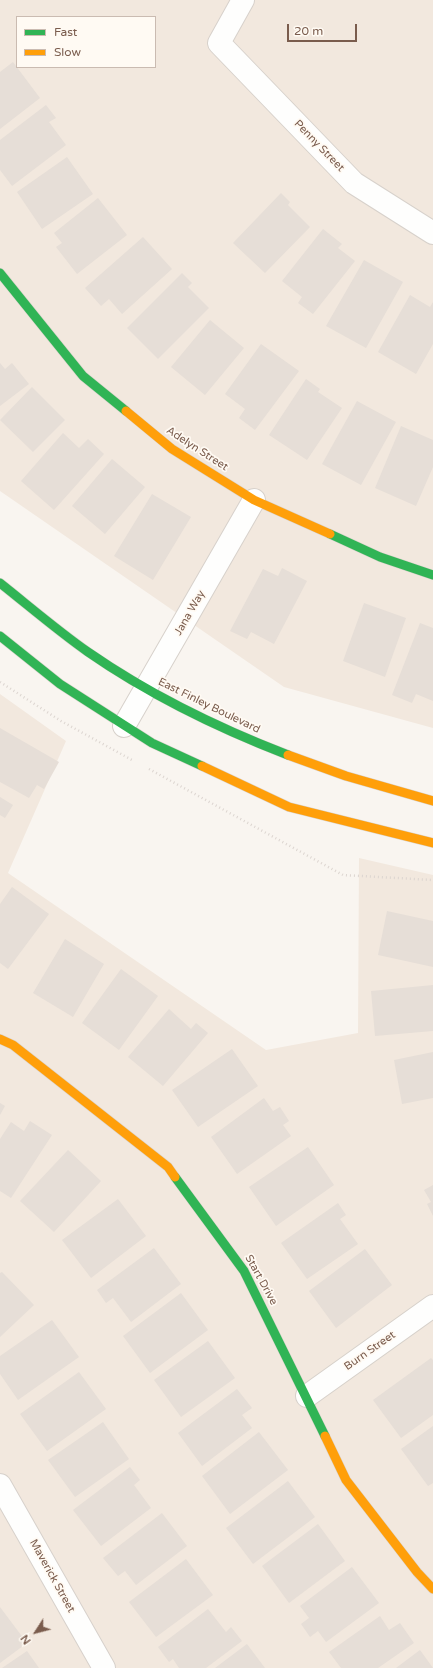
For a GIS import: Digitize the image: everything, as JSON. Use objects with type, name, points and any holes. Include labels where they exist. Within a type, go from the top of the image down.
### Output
[{"type":"street","name":"Penny Street","points":[[243,0],[219,43],[354,183],[433,233]]},
{"type":"street","name":"Adelyn Street","points":[[0,273],[83,376],[172,449],[254,500],[380,557],[433,575]]},
{"type":"street","name":"Jana Way","points":[[124,726],[254,500]]},
{"type":"street","name":"East Finley Boulevard","points":[[0,584],[102,662],[146,689],[222,729],[340,775],[433,801]]},
{"type":"street","points":[[0,637],[60,684],[152,743],[288,807],[433,843]]},
{"type":"street","name":"Start Drive","points":[[0,1039],[13,1045],[168,1167],[244,1270],[307,1396],[346,1480],[417,1572],[433,1589]]},
{"type":"street","name":"Burn Street","points":[[307,1396],[433,1306]]},
{"type":"street","name":"Maverick Street","points":[[0,1485],[104,1668]]},
{"type":"path","points":[[0,682],[61,721],[137,762]]},
{"type":"path","points":[[144,766],[343,876],[433,880]]},
{"type":"shaded area","points":[[0,0],[433,0],[433,728],[284,687],[0,491]]},
{"type":"shaded area","points":[[0,694],[66,741],[8,873],[266,1050],[358,1033],[359,858],[433,875],[433,1668],[0,1668]]},
{"type":"building","points":[[13,62],[16,68],[40,98],[0,129],[0,72]]},
{"type":"building","points":[[46,105],[56,118],[49,122],[66,145],[12,186],[0,170],[0,140]]},
{"type":"building","points":[[67,157],[93,194],[42,229],[17,192]]},
{"type":"building","points":[[281,193],[290,202],[288,205],[310,227],[265,273],[233,243]]},
{"type":"building","points":[[98,198],[127,235],[77,274],[56,247],[62,243],[54,233]]},
{"type":"building","points":[[323,229],[342,244],[338,248],[355,261],[313,314],[298,303],[302,297],[282,281]]},
{"type":"building","points":[[143,237],[172,269],[122,314],[109,299],[101,306],[85,288]]},
{"type":"building","points":[[364,260],[403,282],[366,348],[326,326]]},
{"type":"building","points":[[182,273],[192,283],[188,287],[209,308],[158,359],[127,328]]},
{"type":"building","points":[[410,295],[430,307],[433,302],[433,344],[416,374],[378,352]]},
{"type":"building","points":[[210,320],[244,348],[205,395],[171,367]]},
{"type":"building","points":[[261,344],[299,371],[255,430],[239,418],[245,409],[225,394]]},
{"type":"building","points":[[0,363],[5,369],[12,363],[29,384],[0,406]]},
{"type":"building","points":[[306,379],[320,389],[318,392],[342,408],[307,460],[269,435]]},
{"type":"building","points":[[32,387],[65,420],[33,452],[0,420]]},
{"type":"building","points":[[357,401],[396,422],[361,485],[322,464]]},
{"type":"building","points":[[401,426],[433,440],[433,467],[416,506],[375,488]]},
{"type":"building","points":[[63,433],[79,448],[88,439],[104,454],[54,510],[21,481]]},
{"type":"building","points":[[112,459],[145,487],[105,534],[72,506]]},
{"type":"building","points":[[152,494],[191,517],[153,580],[114,556]]},
{"type":"building","points":[[282,568],[307,581],[274,644],[251,632],[247,639],[230,631],[263,569],[278,576]]},
{"type":"building","points":[[364,603],[406,618],[385,677],[343,661]]},
{"type":"building","points":[[420,623],[433,628],[433,701],[416,694],[412,703],[392,695]]},
{"type":"building","points":[[0,728],[59,762],[44,789],[37,785],[29,798],[0,782]]},
{"type":"building","points":[[0,797],[13,805],[5,818],[0,815]]},
{"type":"building","points":[[12,887],[49,914],[8,969],[0,963],[0,904]]},
{"type":"building","points":[[387,911],[433,921],[433,967],[378,955]]},
{"type":"building","points":[[65,939],[104,964],[73,1017],[33,993]]},
{"type":"building","points":[[121,969],[158,996],[119,1050],[82,1023]]},
{"type":"building","points":[[433,985],[433,1031],[375,1036],[371,991]]},
{"type":"building","points":[[169,1009],[191,1029],[196,1023],[208,1033],[163,1086],[128,1057]]},
{"type":"building","points":[[232,1049],[258,1086],[198,1127],[172,1090]]},
{"type":"building","points":[[433,1052],[433,1098],[402,1104],[394,1060]]},
{"type":"building","points":[[264,1098],[273,1111],[280,1107],[289,1121],[283,1125],[291,1136],[237,1174],[211,1137]]},
{"type":"building","points":[[0,1103],[5,1106],[0,1115]]},
{"type":"building","points":[[30,1121],[52,1135],[11,1198],[0,1191],[0,1139],[11,1122],[24,1131]]},
{"type":"building","points":[[308,1147],[334,1185],[276,1226],[249,1187]]},
{"type":"building","points":[[68,1150],[101,1181],[54,1232],[20,1201]]},
{"type":"building","points":[[433,1185],[433,1216],[427,1204],[431,1202],[424,1190]]},
{"type":"building","points":[[118,1199],[146,1236],[91,1278],[62,1240]]},
{"type":"building","points":[[338,1203],[346,1215],[340,1219],[358,1244],[307,1279],[281,1243]]},
{"type":"building","points":[[154,1248],[181,1284],[131,1322],[113,1298],[106,1303],[97,1290]]},
{"type":"building","points":[[365,1249],[392,1285],[336,1328],[309,1291]]},
{"type":"building","points":[[2,1272],[34,1305],[0,1337],[0,1273]]},
{"type":"building","points":[[181,1293],[208,1330],[150,1373],[123,1336]]},
{"type":"building","points":[[52,1320],[79,1357],[18,1400],[0,1374],[0,1356]]},
{"type":"building","points":[[208,1341],[235,1378],[181,1417],[154,1380]]},
{"type":"building","points":[[431,1358],[433,1360],[433,1415],[401,1438],[373,1400]]},
{"type":"building","points":[[79,1372],[106,1409],[47,1451],[20,1414]]},
{"type":"building","points":[[237,1389],[252,1408],[242,1415],[252,1428],[202,1466],[178,1433]]},
{"type":"building","points":[[103,1422],[129,1459],[75,1497],[48,1460]]},
{"type":"building","points":[[433,1426],[433,1483],[428,1486],[401,1449]]},
{"type":"building","points":[[259,1432],[288,1470],[230,1514],[202,1476]]},
{"type":"building","points":[[130,1467],[140,1480],[134,1485],[151,1508],[101,1546],[73,1510]]},
{"type":"building","points":[[288,1481],[315,1517],[253,1564],[226,1528]]},
{"type":"building","points":[[162,1513],[187,1546],[136,1585],[125,1571],[118,1576],[103,1558]]},
{"type":"building","points":[[318,1524],[345,1561],[289,1603],[262,1566]]},
{"type":"building","points":[[186,1559],[213,1595],[156,1637],[129,1602]]},
{"type":"building","points":[[352,1567],[379,1603],[326,1642],[318,1631],[310,1637],[301,1624],[309,1618],[300,1606]]},
{"type":"building","points":[[0,1607],[27,1643],[0,1663]]},
{"type":"building","points":[[208,1609],[226,1632],[231,1627],[242,1641],[206,1668],[179,1668],[173,1659],[169,1662],[158,1647]]},
{"type":"building","points":[[380,1616],[389,1630],[400,1623],[414,1643],[378,1668],[341,1668],[329,1652]]},
{"type":"building","points":[[247,1644],[265,1668],[215,1668]]},
{"type":"building","points":[[420,1650],[433,1668],[396,1668]]},
{"type":"building","points":[[27,1651],[39,1668],[2,1668]]},
{"type":"traffic: fast","points":[[0,273],[83,376],[126,411]]},
{"type":"traffic: fast","points":[[330,534],[380,557],[433,575]]},
{"type":"traffic: fast","points":[[0,583],[77,644],[112,668],[185,710],[236,734],[288,755]]},
{"type":"traffic: fast","points":[[0,636],[60,684],[152,743],[202,766]]},
{"type":"traffic: fast","points":[[175,1177],[244,1271],[325,1436]]},
{"type":"traffic: slow","points":[[126,411],[172,449],[254,500],[330,534]]},
{"type":"traffic: slow","points":[[288,755],[346,776],[433,801]]},
{"type":"traffic: slow","points":[[202,766],[289,807],[433,843]]},
{"type":"traffic: slow","points":[[0,1039],[13,1045],[168,1167],[175,1177]]},
{"type":"traffic: slow","points":[[325,1436],[346,1480],[417,1572],[433,1589]]}]
